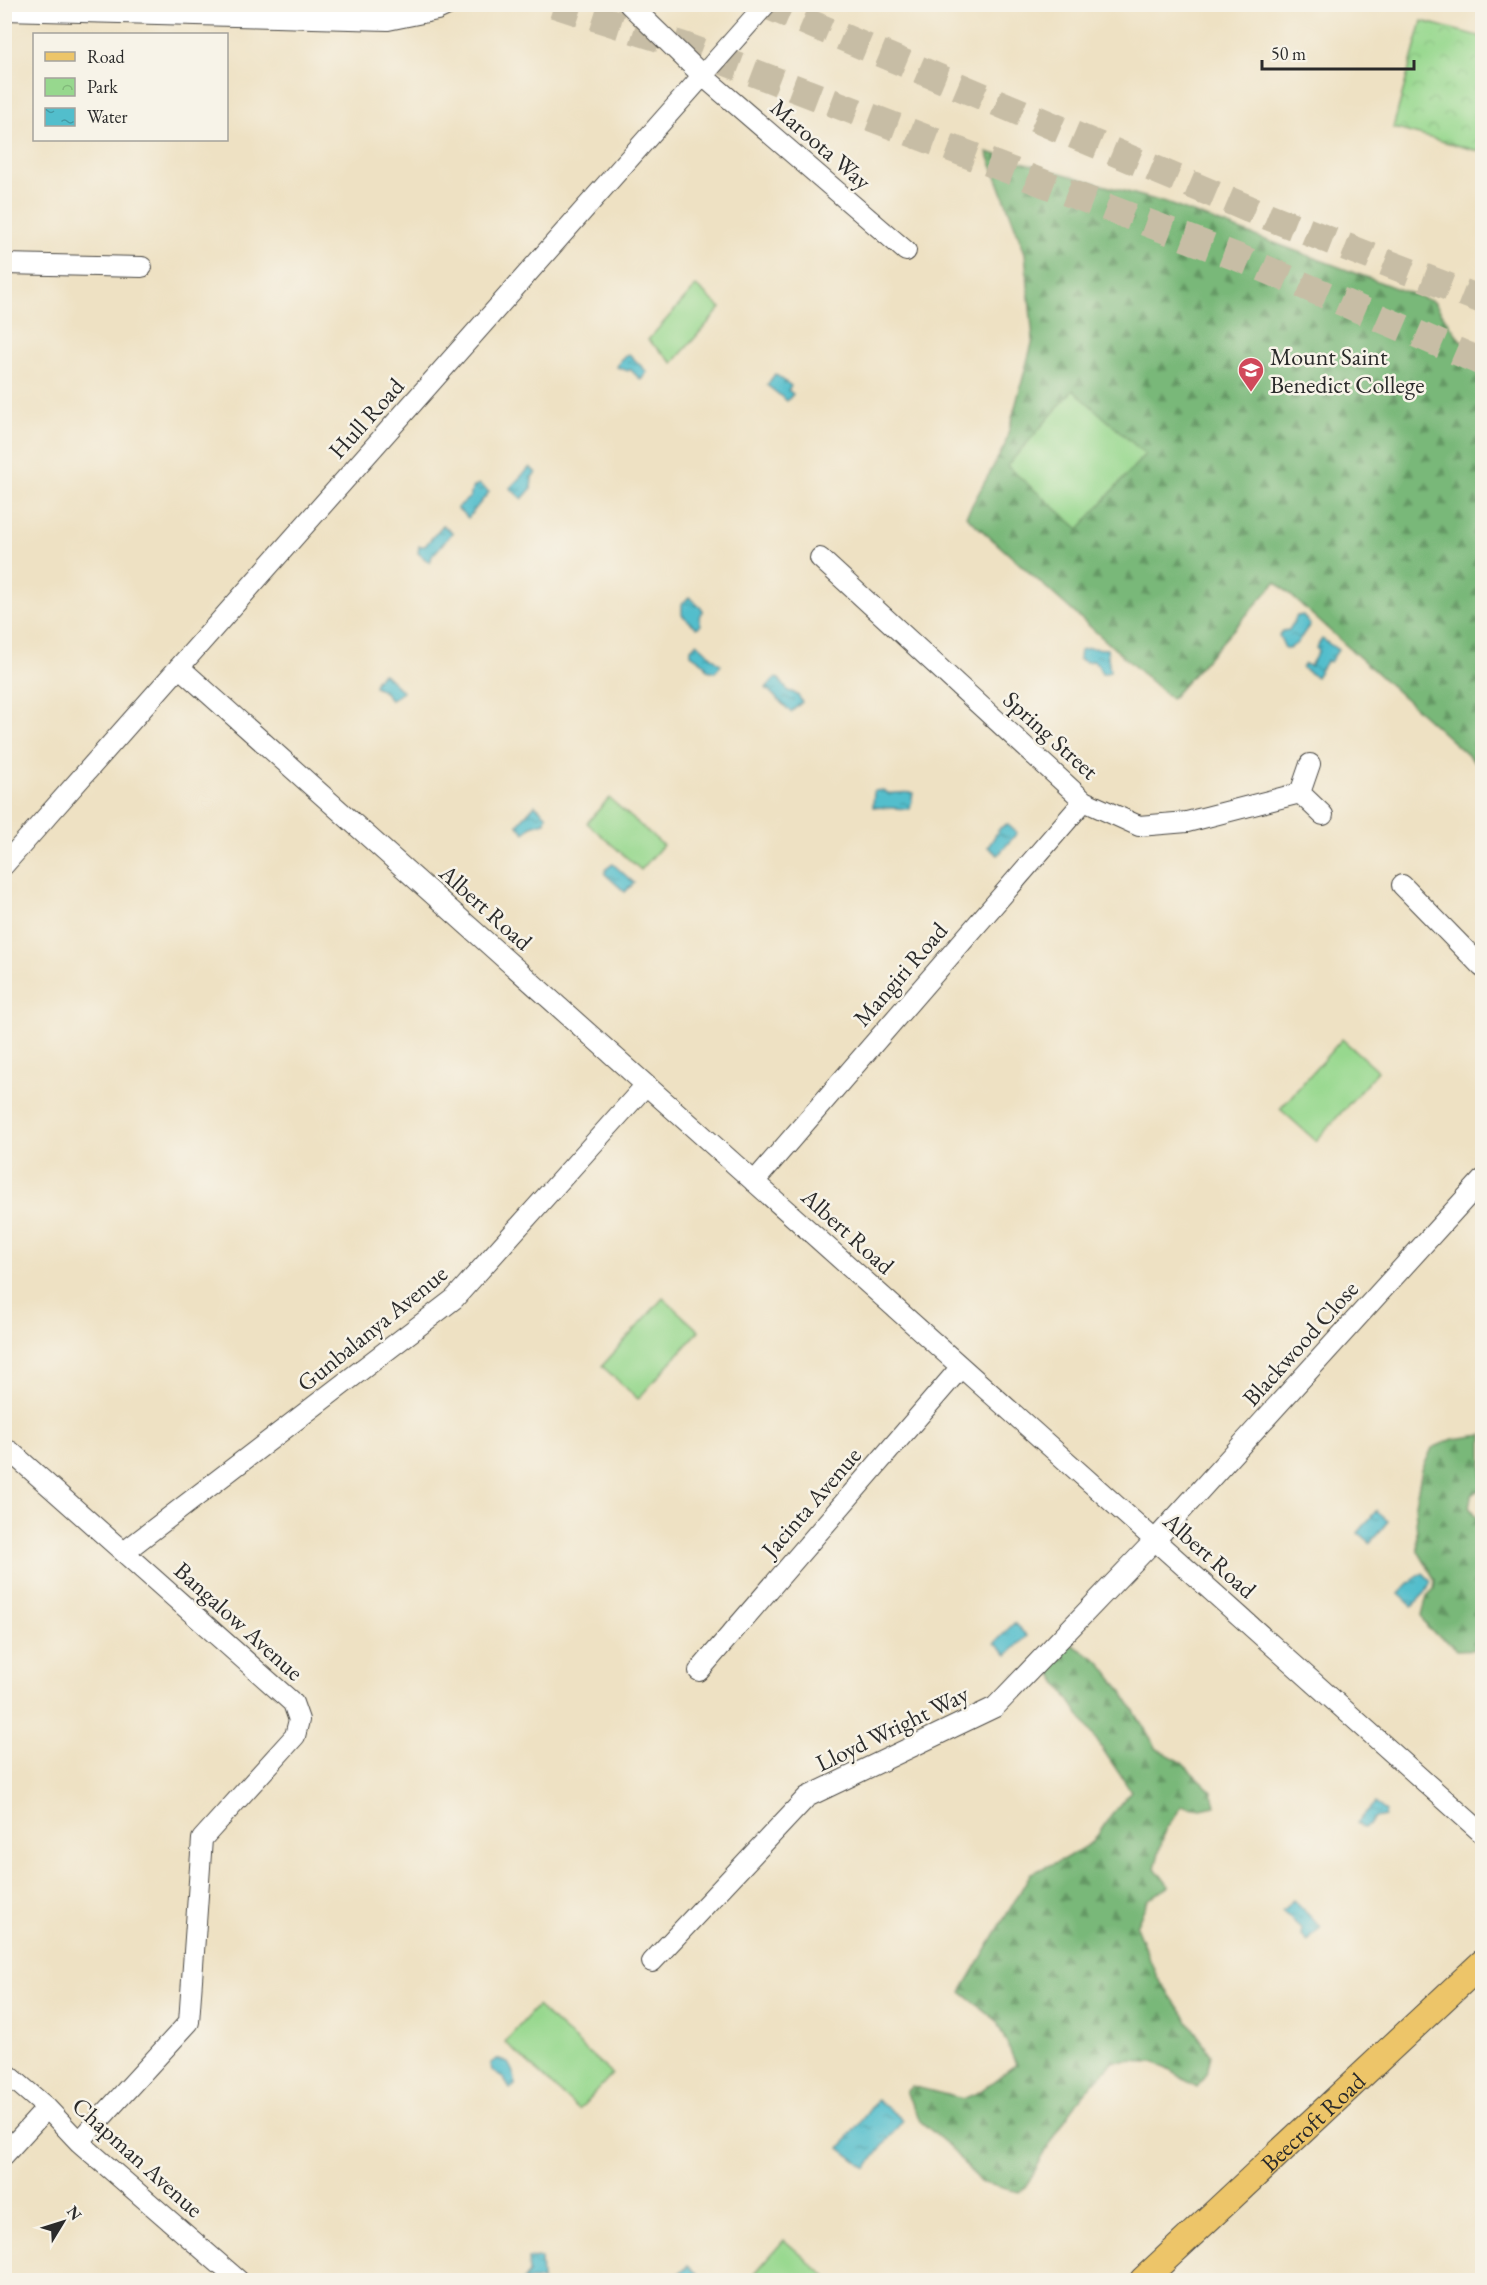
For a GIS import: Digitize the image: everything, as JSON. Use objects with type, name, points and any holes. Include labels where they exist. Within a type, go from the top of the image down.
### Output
[{"type":"main road","name":"Beecroft Road","points":[[1143,2280],[1482,1964]]},
{"type":"street","points":[[4,10],[388,20],[437,10],[450,4]]},
{"type":"street","name":"Maroota Way","points":[[629,4],[703,76],[906,252]]},
{"type":"street","name":"Hull Road","points":[[9,852],[179,667],[766,4]]},
{"type":"street","points":[[4,264],[142,267]]},
{"type":"street","name":"Spring Street","points":[[820,558],[1084,801],[1139,826],[1187,822],[1300,793]]},
{"type":"street","name":"Albert Road","points":[[179,667],[1482,1833]]},
{"type":"street","points":[[1310,764],[1300,793],[1323,815]]},
{"type":"street","name":"Mangiri Road","points":[[754,1182],[1084,801]]},
{"type":"street","points":[[1402,885],[1482,967]]},
{"type":"street","name":"Gunbalanya Avenue","points":[[124,1552],[454,1299],[646,1085]]},
{"type":"street","name":"Blackwood Close","points":[[1155,1540],[1482,1180]]},
{"type":"street","name":"Jacinta Avenue","points":[[699,1671],[961,1367]]},
{"type":"street","name":"Bangalow Avenue","points":[[4,1450],[10,1451],[293,1703],[299,1720],[295,1736],[202,1839],[189,2022],[80,2142]]},
{"type":"street","name":"Lloyd Wright Way","points":[[652,1962],[807,1797],[995,1707],[1155,1540]]},
{"type":"street","name":"Chapman Avenue","points":[[4,2071],[47,2108],[80,2142],[238,2280]]},
{"type":"street","points":[[4,2155],[47,2108]]},
{"type":"green space","points":[[1422,21],[1482,37],[1482,152],[1393,128]]},
{"type":"green space","name":"Mount Saint Benedict College","points":[[987,152],[1166,203],[1434,302],[1461,341],[1482,348],[1482,768],[1276,582],[1171,699],[966,516],[1005,445],[1033,340],[1025,253]]},
{"type":"green space","points":[[696,286],[721,308],[673,363],[648,340]]},
{"type":"green space","points":[[1073,390],[1145,454],[1079,529],[1007,466]]},
{"type":"green space","points":[[609,798],[663,845],[641,870],[587,823]]},
{"type":"green space","points":[[1342,1039],[1378,1071],[1316,1141],[1280,1109]]},
{"type":"green space","points":[[663,1298],[699,1331],[638,1399],[602,1366]]},
{"type":"green space","points":[[1482,1435],[1482,1488],[1471,1496],[1469,1507],[1482,1525],[1477,1560],[1482,1567],[1482,1649],[1456,1650],[1451,1644],[1428,1629],[1422,1615],[1427,1596],[1434,1589],[1435,1580],[1418,1551],[1415,1503],[1422,1470],[1432,1448],[1453,1439]]},
{"type":"green space","points":[[1071,1644],[1099,1661],[1123,1693],[1157,1749],[1180,1761],[1212,1792],[1215,1806],[1201,1809],[1182,1806],[1165,1830],[1155,1868],[1169,1886],[1148,1900],[1136,1926],[1157,1977],[1211,2054],[1207,2074],[1197,2087],[1155,2062],[1115,2061],[1087,2090],[1055,2136],[1025,2188],[1018,2192],[980,2182],[948,2145],[920,2121],[906,2092],[912,2086],[963,2099],[979,2092],[1016,2064],[996,2020],[961,1992],[1031,1873],[1064,1859],[1093,1842],[1131,1791],[1051,1673],[1058,1654]]},
{"type":"green space","points":[[537,2006],[612,2074],[579,2110],[505,2042]]},
{"type":"green space","points":[[784,2240],[830,2280],[763,2280],[755,2273]]},
{"type":"water","points":[[629,354],[647,372],[641,380],[630,369],[628,371],[617,367],[621,359]]},
{"type":"water","points":[[775,374],[791,386],[788,390],[793,394],[787,401],[767,385]]},
{"type":"water","points":[[530,467],[536,473],[532,477],[531,489],[522,499],[510,488]]},
{"type":"water","points":[[479,484],[489,492],[468,518],[457,508],[470,497],[473,487]]},
{"type":"water","points":[[443,525],[452,533],[432,556],[430,563],[418,553],[419,546],[425,546]]},
{"type":"water","points":[[689,597],[703,610],[699,617],[701,625],[697,628],[682,615],[682,604]]},
{"type":"water","points":[[1303,615],[1310,625],[1297,643],[1285,648],[1279,635],[1289,630],[1297,616]]},
{"type":"water","points":[[1322,639],[1338,650],[1330,662],[1327,660],[1316,677],[1302,668],[1305,664],[1310,666],[1319,651],[1316,648]]},
{"type":"water","points":[[697,643],[721,665],[715,672],[707,670],[705,664],[691,654],[691,649]]},
{"type":"water","points":[[1107,649],[1110,672],[1102,674],[1098,665],[1093,661],[1086,662],[1079,659],[1080,650]]},
{"type":"water","points":[[383,673],[403,692],[391,700],[386,693],[374,686]]},
{"type":"water","points":[[775,678],[779,679],[788,691],[800,697],[802,702],[791,712],[766,688]]},
{"type":"water","points":[[884,790],[888,793],[913,793],[910,809],[873,807],[874,791]]},
{"type":"water","points":[[535,805],[546,815],[545,822],[531,826],[525,833],[517,825]]},
{"type":"water","points":[[1007,824],[1017,833],[998,855],[988,847],[1000,828]]},
{"type":"water","points":[[613,864],[634,883],[625,892],[605,874],[606,869]]},
{"type":"water","points":[[1376,1511],[1388,1521],[1370,1543],[1358,1533]]},
{"type":"water","points":[[1423,1573],[1431,1581],[1425,1593],[1412,1606],[1399,1594]]},
{"type":"water","points":[[1014,1623],[1027,1636],[1007,1655],[995,1643]]},
{"type":"water","points":[[1375,1803],[1386,1811],[1385,1816],[1374,1818],[1370,1825],[1363,1828],[1357,1822]]},
{"type":"water","points":[[1293,1900],[1321,1927],[1308,1941],[1301,1934],[1302,1929],[1282,1911]]},
{"type":"water","points":[[497,2059],[508,2063],[512,2071],[515,2085],[510,2089],[504,2079],[492,2071],[491,2064]]},
{"type":"water","points":[[877,2100],[903,2120],[866,2168],[840,2148]]},
{"type":"water","points":[[541,2258],[542,2280],[523,2280],[529,2273],[528,2259]]},
{"type":"water","points":[[688,2265],[704,2280],[674,2279]]},
{"type":"tunnel","points":[[554,4],[684,46],[1242,259],[1482,362]]},
{"type":"tunnel","points":[[764,4],[1249,209],[1482,300]]},
{"type":"place","name":"Mount Saint Benedict College","points":[[1251,393]]}]
